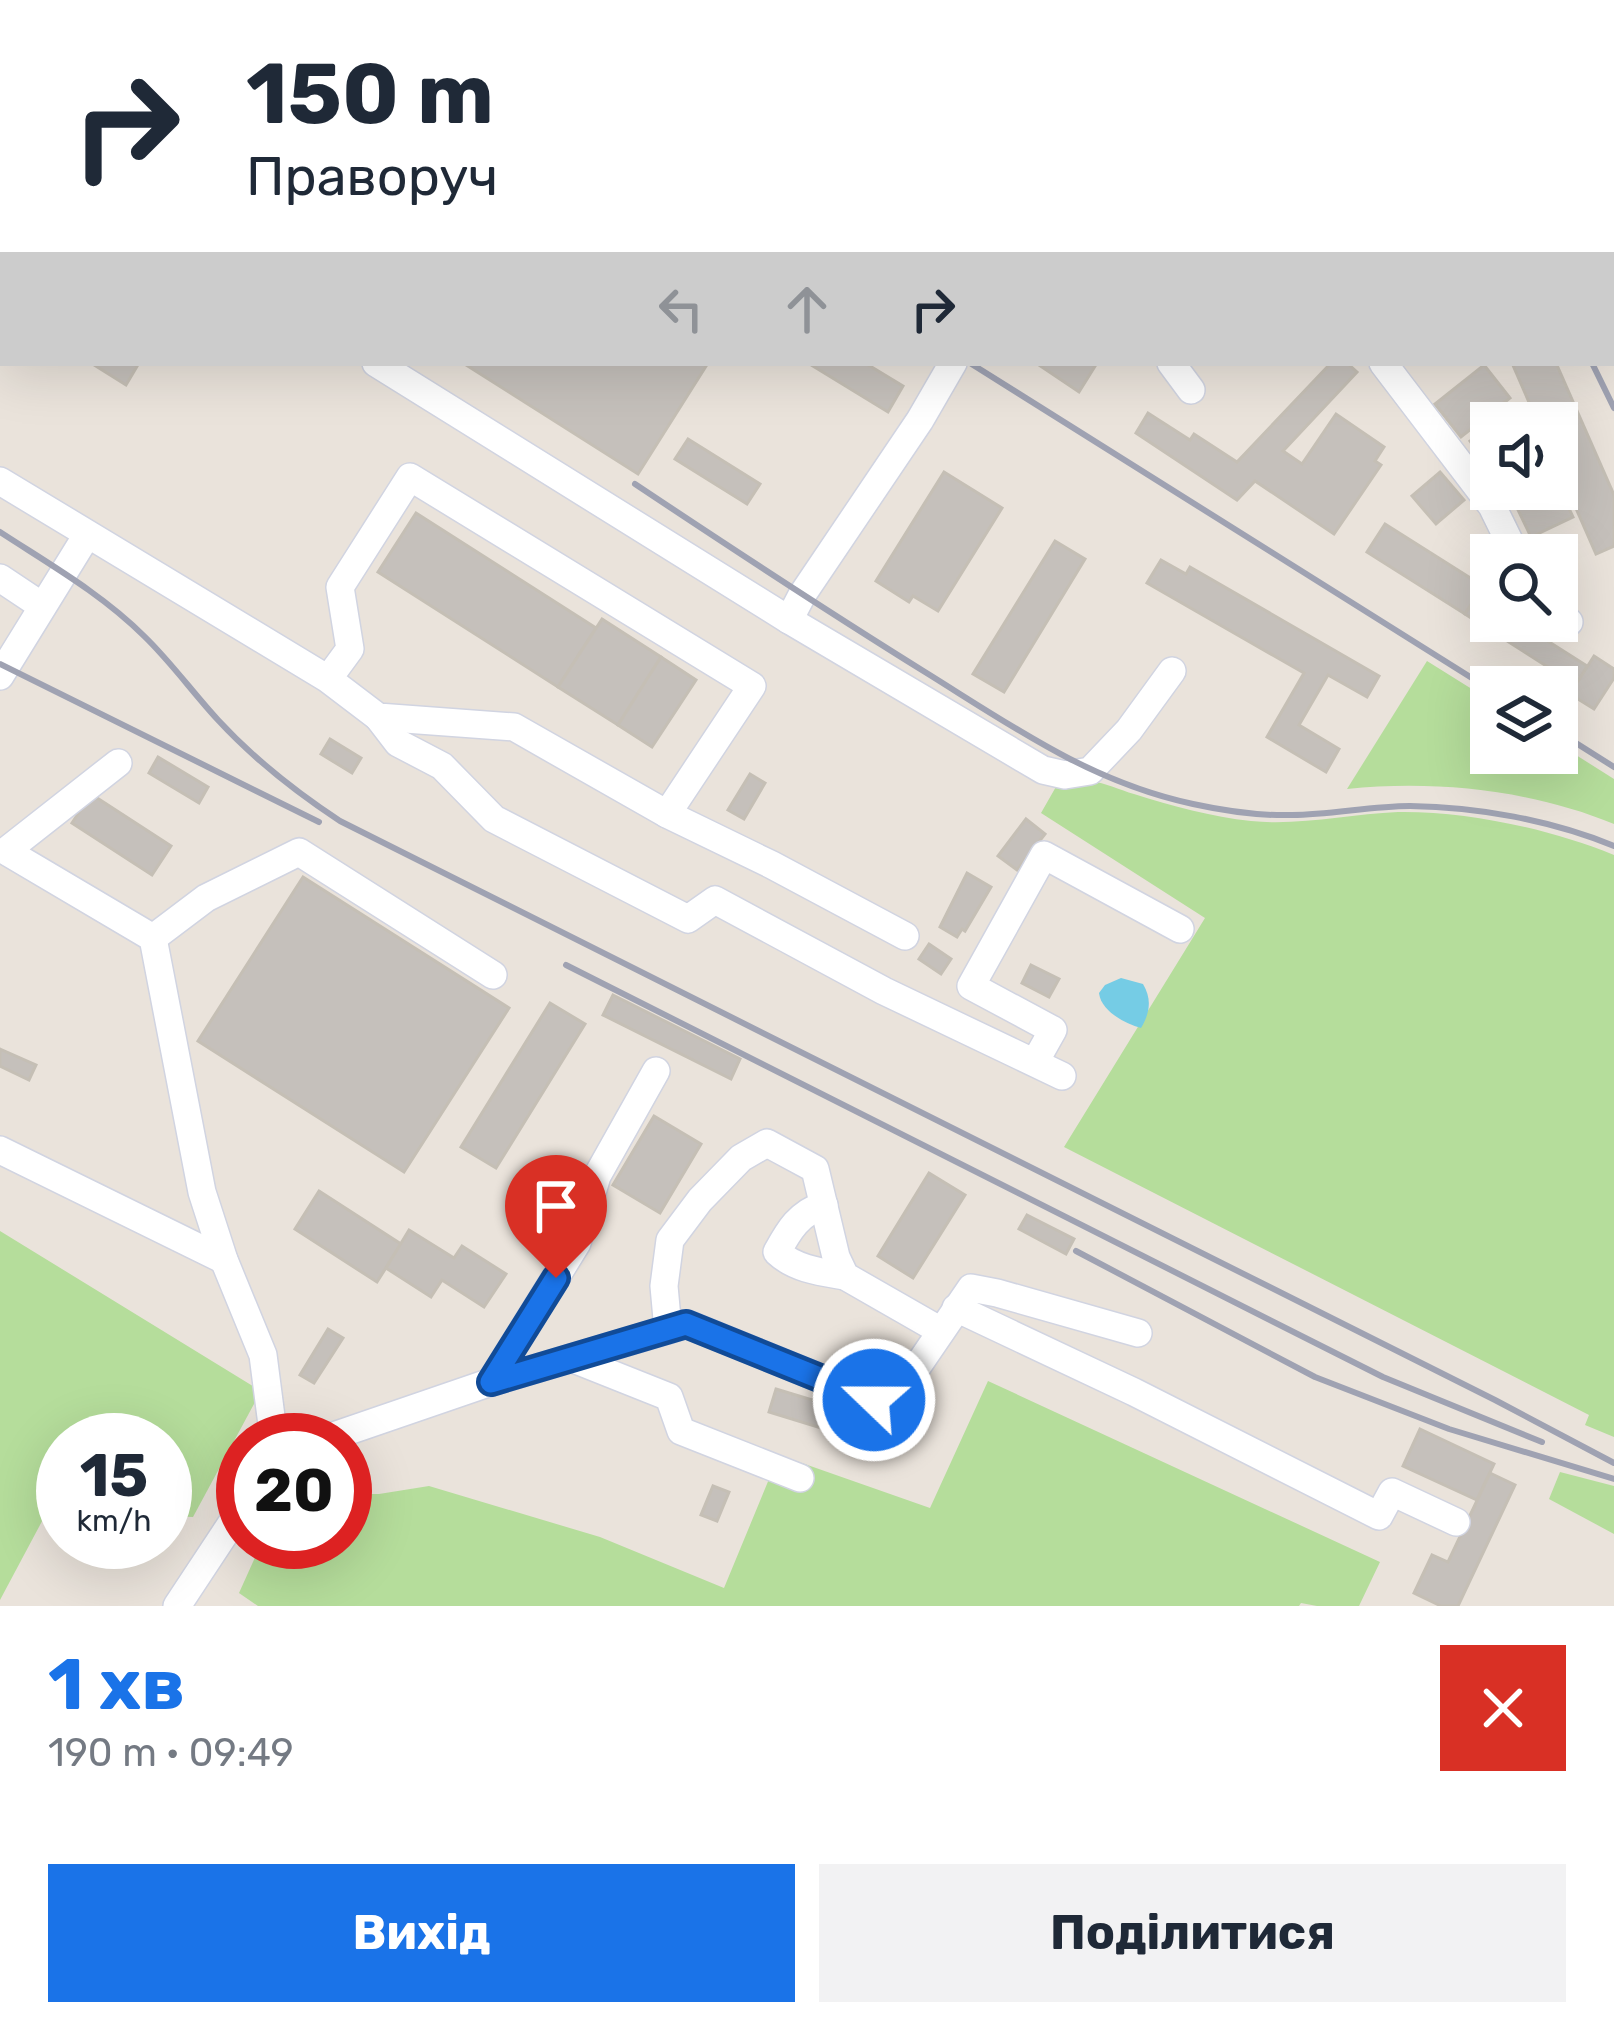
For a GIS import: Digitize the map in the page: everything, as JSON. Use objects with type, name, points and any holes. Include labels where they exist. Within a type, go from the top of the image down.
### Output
[{"type":"lane","points":[[381,366],[789,620],[1043,770],[1065,775],[1090,771],[1129,730],[1172,671]]},
{"type":"lane","points":[[789,620],[951,366]]},
{"type":"lane","points":[[1173,366],[1190,390]]},
{"type":"lane","points":[[1385,366],[1492,506],[1506,534]]},
{"type":"lane","points":[[328,679],[350,649],[340,587],[410,477],[752,686],[667,814]]},
{"type":"lane","points":[[0,481],[328,679],[378,717],[398,743],[442,766],[494,819],[688,919],[716,900],[884,991],[1062,1076]]},
{"type":"lane","points":[[0,676],[87,535]]},
{"type":"lane","points":[[0,578],[42,606]]},
{"type":"lane","points":[[378,717],[514,727],[667,814],[904,936]]},
{"type":"lane","points":[[118,763],[6,851],[153,938],[202,1192],[263,1355],[271,1413]]},
{"type":"lane","points":[[153,938],[206,898],[298,852],[493,975]]},
{"type":"lane","points":[[1035,1062],[1052,1030],[971,986],[1045,855],[1180,929]]},
{"type":"lane","points":[[491,1382],[577,1243],[597,1176],[656,1072]]},
{"type":"lane","points":[[668,1330],[664,1286],[670,1240],[741,1158],[767,1143],[815,1169],[845,1276]]},
{"type":"lane","points":[[0,1150],[224,1260]]},
{"type":"lane","points":[[824,1205],[791,1225],[778,1252],[786,1260],[845,1276],[1134,1392],[1379,1516],[1391,1492],[1456,1522]]},
{"type":"lane","points":[[372,1423],[686,1324],[874,1400],[904,1386],[971,1288],[1138,1333]]},
{"type":"lane","points":[[571,1358],[669,1397],[681,1431],[800,1478]]},
{"type":"lane","points":[[177,1606],[216,1547]]},
{"type":"green space","points":[[1427,661],[1470,688],[1470,774],[1578,774],[1578,756],[1614,779],[1614,824],[1550,803],[1483,790],[1347,789]]},
{"type":"green space","points":[[1090,781],[1251,821],[1398,812],[1480,818],[1563,837],[1614,855],[1614,1437],[1585,1425],[1589,1415],[1064,1147],[1205,918],[1041,813],[1057,785]]},
{"type":"green space","points":[[0,1231],[261,1391],[249,1413],[216,1413],[216,1474],[193,1517],[192,1413],[36,1413],[36,1532],[0,1600]]},
{"type":"green space","points":[[988,1381],[1380,1562],[1359,1606],[258,1606],[239,1593],[250,1569],[372,1569],[372,1494],[429,1486],[600,1537],[724,1588],[779,1455],[930,1508]]},
{"type":"green space","points":[[1560,1472],[1614,1486],[1614,1534],[1549,1499]]},
{"type":"water","points":[[1121,978],[1143,984],[1148,995],[1141,1028],[1114,1015],[1101,999],[1105,985]]},
{"type":"building","points":[[96,366],[137,366],[126,385]]},
{"type":"building","points":[[468,366],[706,366],[638,474]]},
{"type":"building","points":[[813,366],[870,366],[903,386],[888,412]]},
{"type":"building","points":[[1040,366],[1095,366],[1079,392]]},
{"type":"building","points":[[1328,366],[1350,366],[1357,372],[1283,451],[1302,464],[1336,414],[1384,447],[1375,461],[1381,465],[1334,534],[1255,481],[1237,500],[1136,433],[1148,413],[1190,440],[1194,434],[1237,462]]},
{"type":"building","points":[[1485,366],[1510,398],[1470,402],[1470,430],[1461,437],[1435,404]]},
{"type":"building","points":[[1513,366],[1557,366],[1573,402],[1529,402]]},
{"type":"building","points":[[1578,413],[1614,495],[1614,546],[1596,554],[1577,510]]},
{"type":"building","points":[[688,439],[760,484],[747,504],[675,459]]},
{"type":"building","points":[[944,472],[1002,508],[938,611],[913,596],[909,602],[876,581]]},
{"type":"building","points":[[1440,472],[1464,500],[1436,524],[1412,496]]},
{"type":"building","points":[[1518,510],[1570,510],[1573,517],[1530,534]]},
{"type":"building","points":[[416,513],[596,628],[558,687],[378,572]]},
{"type":"building","points":[[1385,524],[1470,578],[1470,606],[1465,614],[1367,552]]},
{"type":"building","points":[[1055,541],[1085,559],[1004,692],[973,674]]},
{"type":"building","points":[[1161,560],[1186,574],[1190,567],[1379,676],[1367,697],[1328,675],[1299,725],[1339,749],[1326,772],[1267,737],[1304,673],[1147,583]]},
{"type":"building","points":[[602,619],[661,657],[618,725],[558,687]]},
{"type":"building","points":[[1509,642],[1549,642],[1587,666],[1578,682],[1578,666],[1546,666]]},
{"type":"building","points":[[1594,656],[1614,669],[1614,678],[1594,709],[1578,699],[1578,681]]},
{"type":"building","points":[[661,657],[696,680],[652,747],[618,725]]},
{"type":"building","points":[[330,739],[361,758],[352,773],[321,754]]},
{"type":"building","points":[[158,757],[208,787],[199,803],[149,773]]},
{"type":"building","points":[[750,774],[765,783],[744,819],[728,810]]},
{"type":"building","points":[[91,794],[171,846],[152,875],[72,823]]},
{"type":"building","points":[[1026,819],[1045,834],[1017,870],[998,856]]},
{"type":"building","points":[[967,873],[991,887],[957,937],[940,927]]},
{"type":"building","points":[[303,877],[509,1008],[404,1172],[198,1041]]},
{"type":"building","points":[[929,944],[951,959],[941,974],[919,959]]},
{"type":"building","points":[[1031,965],[1059,979],[1049,997],[1022,983]]},
{"type":"building","points":[[613,995],[740,1059],[731,1079],[603,1015]]},
{"type":"building","points":[[550,1003],[585,1024],[496,1168],[461,1147]]},
{"type":"building","points":[[0,1049],[36,1065],[29,1080],[0,1066]]},
{"type":"building","points":[[654,1116],[701,1144],[660,1213],[613,1185]]},
{"type":"building","points":[[929,1173],[965,1195],[913,1278],[878,1256]]},
{"type":"building","points":[[319,1191],[401,1244],[377,1282],[295,1229]]},
{"type":"building","points":[[1027,1215],[1074,1239],[1066,1254],[1019,1229]]},
{"type":"building","points":[[409,1230],[454,1258],[462,1246],[506,1274],[484,1307],[442,1280],[431,1297],[386,1268]]},
{"type":"building","points":[[328,1329],[343,1338],[314,1383],[300,1375]]},
{"type":"building","points":[[776,1389],[832,1406],[824,1429],[769,1412]]},
{"type":"building","points":[[1420,1429],[1494,1464],[1477,1500],[1403,1466]]},
{"type":"building","points":[[1490,1473],[1515,1485],[1458,1606],[1441,1606],[1414,1593],[1432,1555],[1448,1562]]},
{"type":"building","points":[[713,1486],[729,1492],[717,1521],[701,1515]]},
{"type":"railway","points":[[975,366],[1470,677]]},
{"type":"railway","points":[[1593,366],[1614,408]]},
{"type":"railway","points":[[635,484],[989,712],[1120,782],[1193,804],[1254,814],[1307,815],[1410,806],[1488,812],[1540,822],[1614,846]]},
{"type":"railway","points":[[0,532],[128,621],[246,748],[340,821],[1614,1463]]},
{"type":"railway","points":[[0,664],[319,822]]},
{"type":"railway","points":[[1578,744],[1614,767]]},
{"type":"railway","points":[[566,965],[1383,1377],[1542,1442]]},
{"type":"railway","points":[[1076,1251],[1315,1377],[1449,1429],[1614,1479]]},
{"type":"route","points":[[556,1278],[491,1382],[686,1324],[874,1400]]}]
